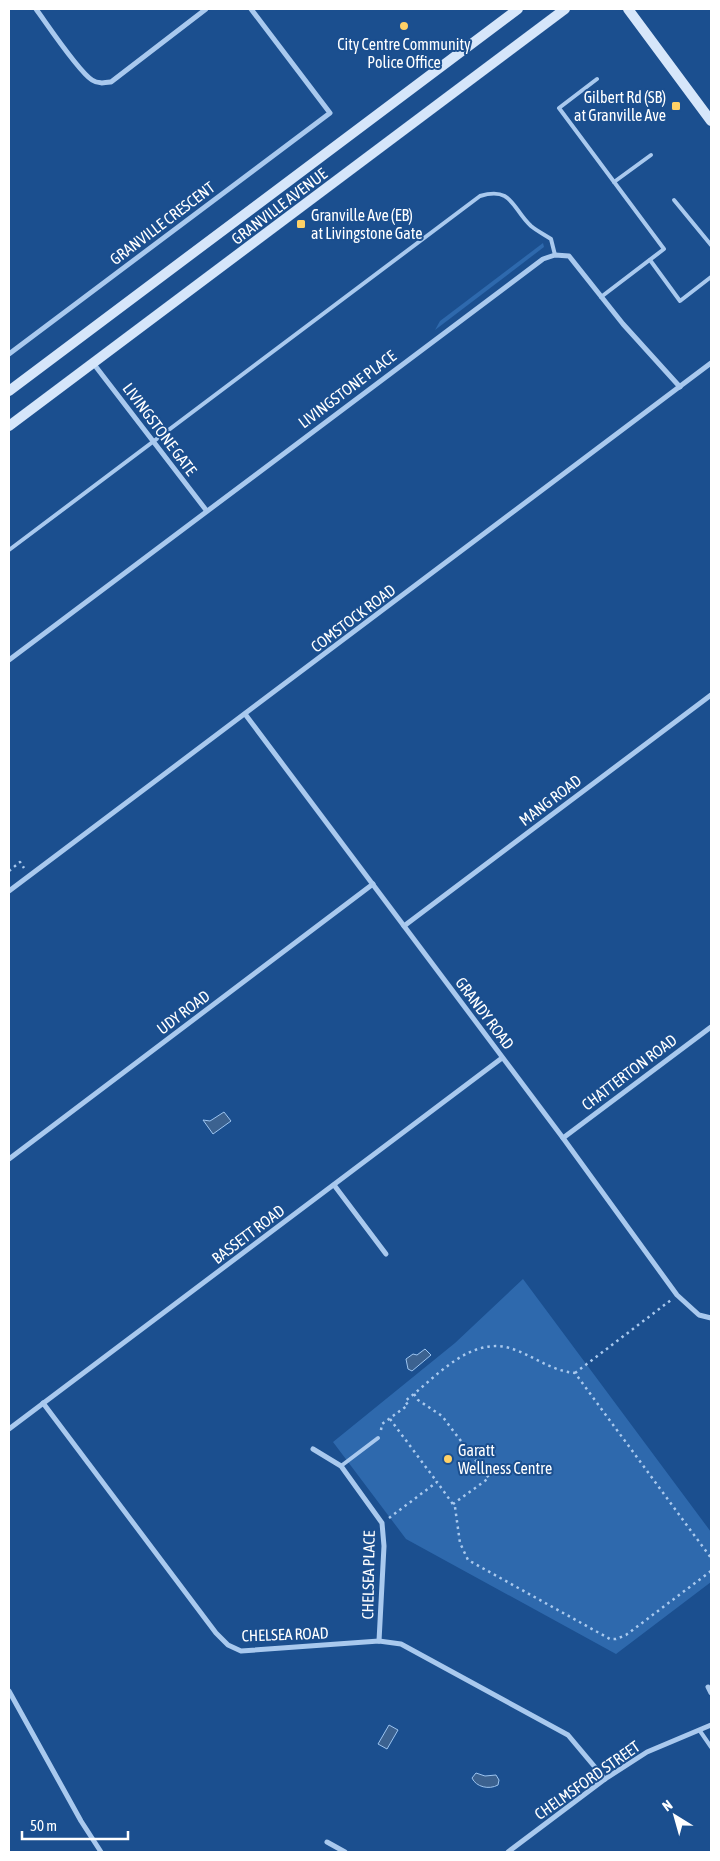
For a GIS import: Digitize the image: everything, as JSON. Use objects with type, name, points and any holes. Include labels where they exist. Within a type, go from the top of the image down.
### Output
[{"type":"main road","name":"GRANVILLE AVENUE","points":[[9,391],[518,9]]},
{"type":"main road","name":"GRANVILLE AVENUE","points":[[9,426],[565,9]]},
{"type":"main road","points":[[628,9],[711,121]]},
{"type":"street","points":[[36,9],[82,70],[92,80],[102,84],[111,82],[206,9]]},
{"type":"street","name":"GRANVILLE CRESCENT","points":[[9,354],[330,113],[251,9]]},
{"type":"street","points":[[555,255],[569,256],[680,387]]},
{"type":"street","name":"LIVINGSTONE PLACE","points":[[9,660],[206,510],[543,259],[555,255]]},
{"type":"street","name":"COMSTOCK ROAD","points":[[9,891],[711,363]]},
{"type":"street","name":"LIVINGSTONE GATE","points":[[93,364],[206,510]]},
{"type":"street","name":"MANG ROAD","points":[[404,926],[711,695]]},
{"type":"street","name":"GRANDY ROAD","points":[[245,714],[677,1295],[699,1315],[711,1318]]},
{"type":"street","name":"UDY ROAD","points":[[9,1159],[373,884]]},
{"type":"street","name":"CHATTERTON ROAD","points":[[562,1138],[711,1027]]},
{"type":"street","name":"BASSETT ROAD","points":[[9,1429],[502,1058]]},
{"type":"street","points":[[334,1185],[386,1254]]},
{"type":"street","name":"CHELSEA ROAD","points":[[44,1403],[216,1633],[228,1645],[241,1651],[379,1641],[412,1648],[568,1734],[605,1779]]},
{"type":"street","name":"CHELSEA PLACE","points":[[312,1449],[341,1466],[382,1523],[384,1546],[379,1641]]},
{"type":"street","points":[[708,1687],[711,1693]]},
{"type":"street","points":[[9,1691],[81,1821],[102,1852]]},
{"type":"street","name":"CHELMSFORD STREET","points":[[508,1852],[605,1779],[647,1752],[711,1725]]},
{"type":"street","points":[[327,1842],[345,1852]]},
{"type":"lane","points":[[597,79],[559,108],[664,249],[602,297]]},
{"type":"lane","points":[[614,182],[652,155]]},
{"type":"lane","points":[[9,550],[480,196],[494,191],[508,198],[531,226],[551,239],[555,255]]},
{"type":"lane","points":[[674,200],[711,245]]},
{"type":"lane","points":[[650,260],[680,300],[711,277]]},
{"type":"lane","points":[[341,1466],[378,1438]]},
{"type":"lane","points":[[700,1731],[711,1747]]},
{"type":"path","points":[[9,871],[20,862],[30,875]]},
{"type":"path","points":[[575,1373],[677,1295]]},
{"type":"path","points":[[378,1438],[382,1424],[408,1405],[405,1401],[466,1353],[488,1346],[514,1349],[550,1368],[575,1373],[711,1558]]},
{"type":"path","points":[[414,1394],[418,1400],[442,1416],[489,1478],[453,1504]]},
{"type":"path","points":[[390,1418],[453,1504],[460,1543],[468,1560],[610,1639],[616,1640],[626,1635],[711,1571]]},
{"type":"path","points":[[382,1523],[437,1482]]},
{"type":"shaded area","points":[[543,243],[544,247],[435,330],[440,321]]},
{"type":"shaded area","points":[[224,1112],[231,1121],[213,1134],[203,1120],[210,1121]]},
{"type":"shaded area","points":[[523,1279],[711,1532],[711,1582],[616,1654],[406,1539],[333,1442],[455,1343]]},
{"type":"shaded area","points":[[425,1349],[431,1355],[412,1371],[408,1369],[406,1359],[413,1354],[417,1355]]},
{"type":"shaded area","points":[[389,1725],[398,1730],[387,1749],[378,1744]]},
{"type":"shaded area","points":[[476,1773],[485,1776],[496,1775],[499,1780],[498,1785],[483,1787],[476,1784],[472,1778]]},
{"type":"place","name":"City Centre Community Police Office","points":[[404,26]]},
{"type":"place","name":"Gilbert Rd (SB) at Granville Ave","points":[[676,106]]},
{"type":"place","name":"Granville Ave (EB) at Livingstone Gate","points":[[301,224]]},
{"type":"place","name":"Garatt Wellness Centre","points":[[448,1459]]}]
